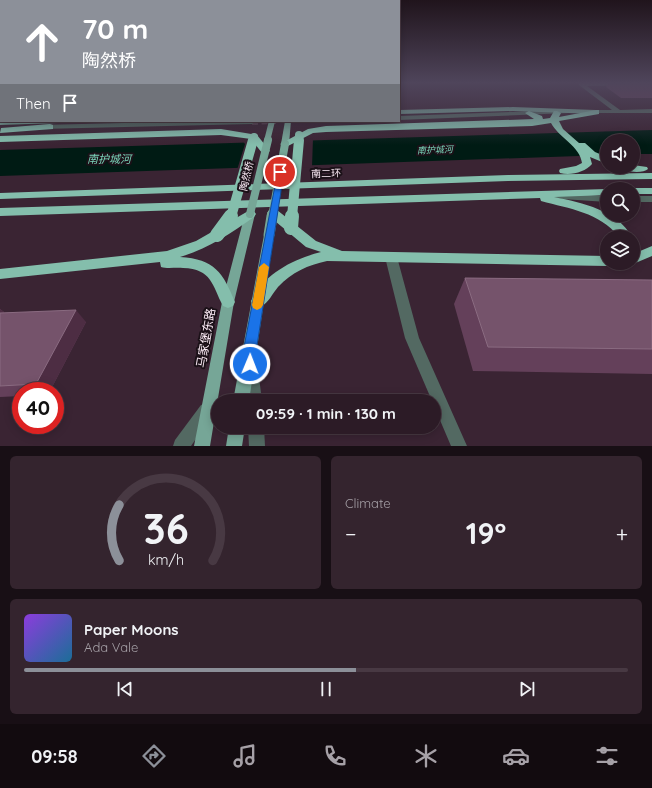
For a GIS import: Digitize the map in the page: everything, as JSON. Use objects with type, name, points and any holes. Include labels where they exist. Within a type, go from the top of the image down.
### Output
[{"type":"highway","points":[[508,178],[530,172],[579,169],[587,164],[588,160],[584,154],[559,126],[554,116],[596,112]]},
{"type":"highway","points":[[529,113],[536,116],[539,120],[531,123]]},
{"type":"highway","points":[[559,126],[564,114]]},
{"type":"highway","points":[[285,144],[311,131],[326,129],[531,123],[559,126],[592,154],[600,158]]},
{"type":"highway","points":[[0,132],[53,124]]},
{"type":"highway","points":[[0,139],[221,132],[254,137],[258,140],[264,151]]},
{"type":"highway","points":[[291,228],[299,136]]},
{"type":"highway","points":[[217,235],[230,219],[254,137]]},
{"type":"highway","points":[[640,168],[652,169]]},
{"type":"highway","name":"南二环","points":[[0,196],[508,178],[652,176]]},
{"type":"highway","points":[[640,191],[652,191]]},
{"type":"highway","points":[[0,212],[600,192]]},
{"type":"highway","points":[[522,195],[584,208],[607,219],[621,230]]},
{"type":"highway","points":[[273,213],[311,244],[341,255]]},
{"type":"highway","points":[[0,274],[167,256],[187,252],[250,214]]},
{"type":"highway","points":[[640,256],[652,251]]},
{"type":"highway","points":[[258,301],[278,276],[300,262],[327,256],[341,255],[600,261]]},
{"type":"highway","points":[[0,282],[179,261],[195,263],[216,277],[228,302]]},
{"type":"main road","points":[[400,112],[513,109],[596,112]]},
{"type":"main road","name":"陶然桥","points":[[245,237],[272,122]]},
{"type":"main road","points":[[242,394],[288,122]]},
{"type":"main road","points":[[0,123],[53,124]]},
{"type":"main road","name":"马家堡东路","points":[[202,446],[228,302],[245,237]]},
{"type":"main road","points":[[234,446],[236,434]]},
{"type":"street","points":[[606,103],[619,112]]},
{"type":"street","points":[[596,112],[652,111]]},
{"type":"street","points":[[400,118],[529,113],[564,114]]},
{"type":"street","points":[[0,128],[53,124],[252,122]]},
{"type":"street","points":[[522,195],[600,199]]},
{"type":"street","points":[[640,199],[652,199]]},
{"type":"street","points":[[391,257],[412,338],[459,446]]},
{"type":"street","points":[[249,352],[253,394]]},
{"type":"street","points":[[181,446],[210,407]]},
{"type":"street","points":[[256,434],[257,446]]},
{"type":"water","name":"南护城河","points":[[652,130],[652,154],[640,154],[640,134],[600,134],[600,155],[0,176],[0,150]]},
{"type":"pier","points":[[313,138],[312,167],[237,170],[245,144],[242,140]]},
{"type":"building","points":[[465,278],[652,280],[652,349],[488,347]]},
{"type":"building","points":[[76,310],[37,382],[12,382],[12,385],[0,386],[0,313]]},
{"type":"slow traffic","points":[[257,305],[264,267]]},
{"type":"route","points":[[250,364],[249,352],[280,172]]}]
